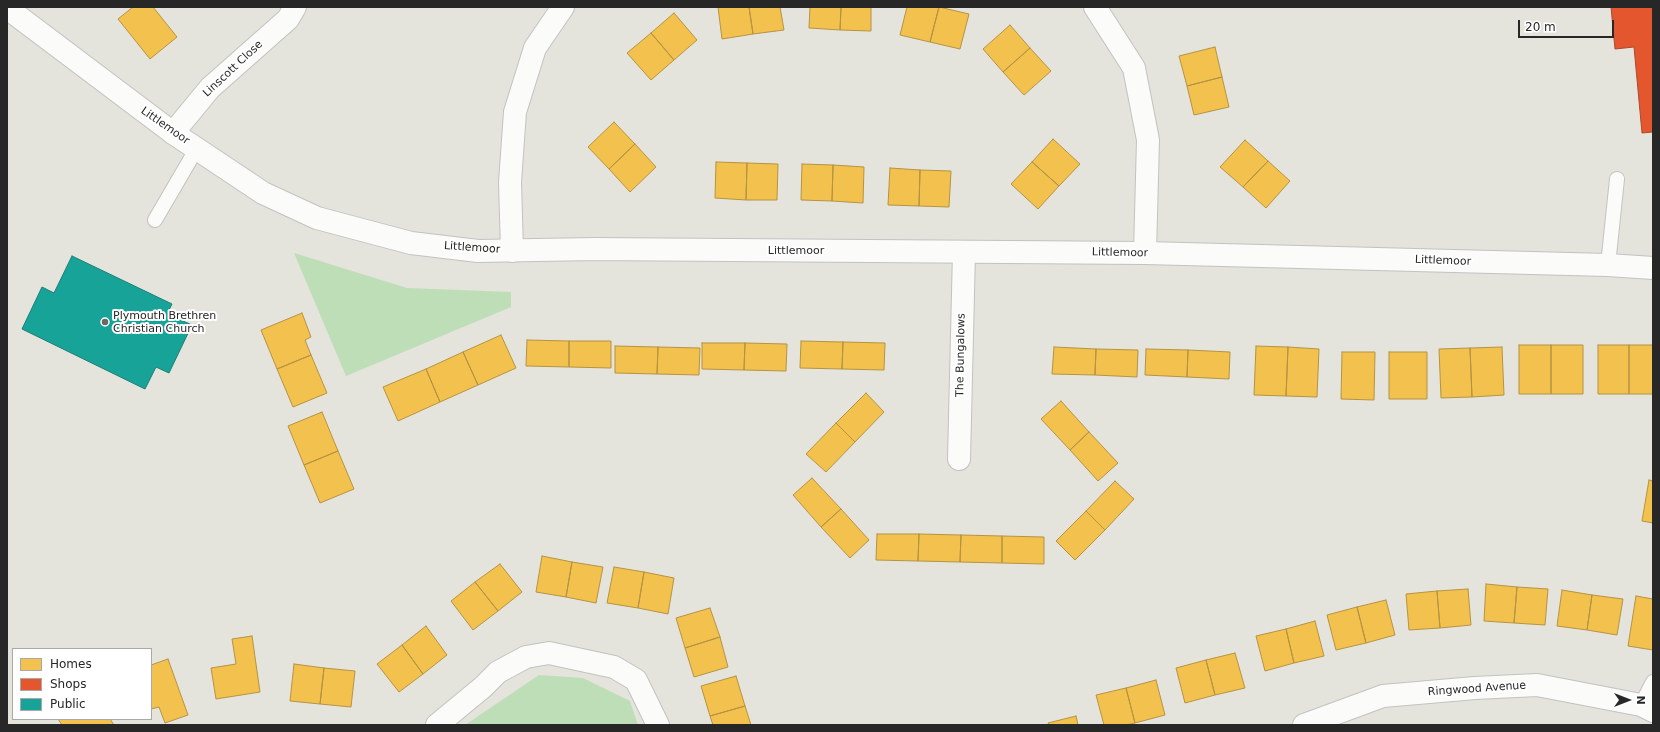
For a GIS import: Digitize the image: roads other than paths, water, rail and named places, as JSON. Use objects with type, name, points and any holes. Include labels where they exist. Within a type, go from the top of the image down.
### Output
[{"type":"main road","name":"Linscott Close","points":[[173,133],[210,88],[288,19],[295,7]]},
{"type":"main road","points":[[512,251],[510,182],[515,112],[535,48],[563,7]]},
{"type":"main road","points":[[1095,7],[1134,68],[1148,140],[1145,253]]},
{"type":"main road","name":"Littlemoor","points":[[7,8],[173,133],[263,193],[317,218],[411,243],[478,251],[594,249],[1145,253],[1608,265],[1653,268]]},
{"type":"main road","name":"The Bungalows","points":[[958,459],[964,252]]},
{"type":"main road","points":[[437,725],[483,687],[498,672],[526,657],[549,653],[614,667],[636,680],[658,725]]},
{"type":"main road","name":"Ringwood Avenue","points":[[1304,725],[1383,696],[1475,688],[1537,685],[1647,708]]},
{"type":"lane","points":[[155,220],[197,148]]},
{"type":"lane","points":[[1608,265],[1617,179]]},
{"type":"lane","points":[[1647,708],[1653,682]]},
{"type":"place","name":"Plymouth Brethren Christian Church","points":[[105,322]]}]
